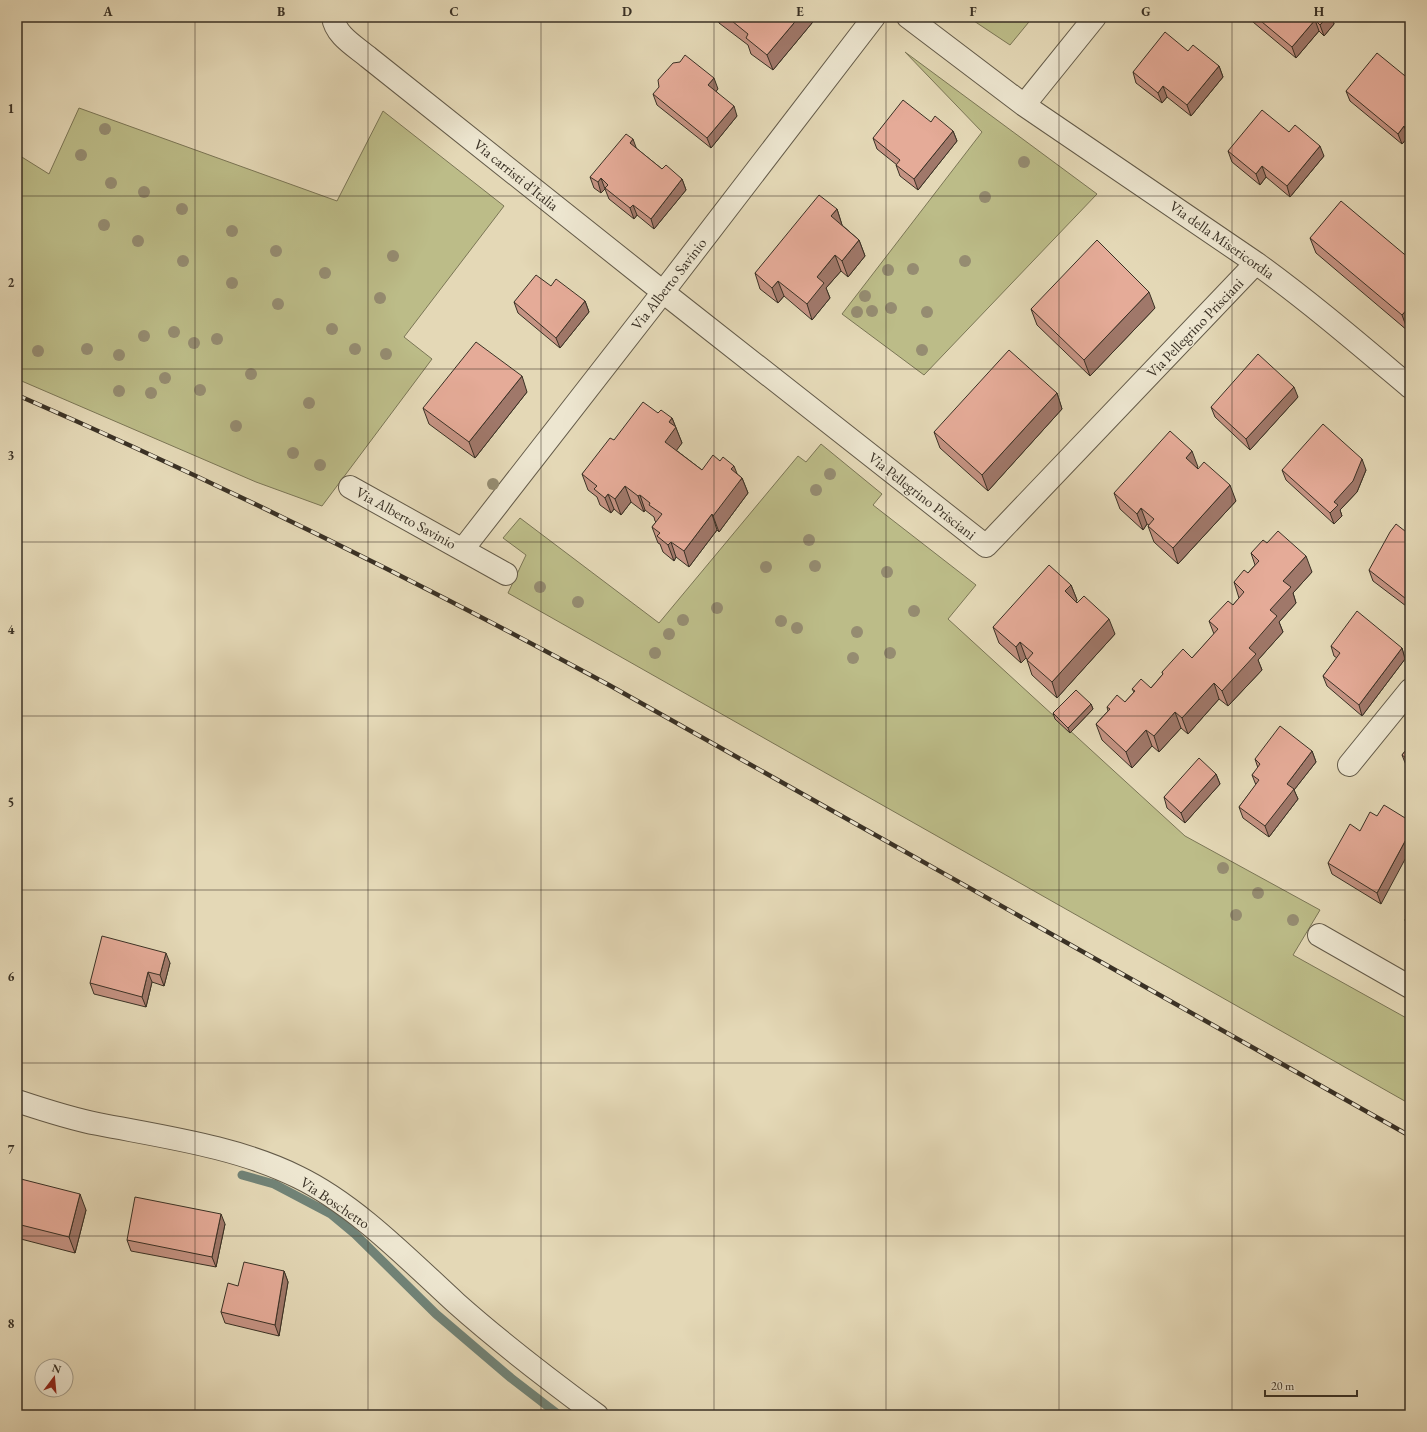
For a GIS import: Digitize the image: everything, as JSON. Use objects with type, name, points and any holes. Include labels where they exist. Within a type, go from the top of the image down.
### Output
[{"type":"street","name":"Via carristi d'Italia","points":[[333,17],[334,24],[341,34],[368,57],[663,292]]},
{"type":"street","name":"Via Alberto Savinio","points":[[463,549],[874,17]]},
{"type":"street","name":"Via della Misericordia","points":[[908,17],[1024,105],[1256,264],[1317,309],[1410,387]]},
{"type":"street","points":[[1024,105],[1095,17]]},
{"type":"street","name":"Via Pellegrino Prisciani","points":[[663,292],[986,546],[1256,264]]},
{"type":"street","name":"Via Alberto Savinio","points":[[350,487],[506,574]]},
{"type":"street","points":[[1349,765],[1410,690]]},
{"type":"street","points":[[1319,936],[1410,987]]},
{"type":"street","name":"Via Boschetto","points":[[17,1102],[48,1112],[97,1124],[149,1133],[229,1153],[262,1162],[299,1177],[344,1206],[374,1229],[485,1328],[529,1364],[597,1415]]},
{"type":"green space","points":[[968,17],[1033,17],[1010,45]]},
{"type":"green space","points":[[905,52],[1097,194],[924,375],[842,314],[982,132]]},
{"type":"green space","points":[[79,108],[337,201],[383,111],[504,206],[404,337],[432,359],[322,506],[256,482],[17,379],[17,154],[49,174]]},
{"type":"green space","points":[[821,444],[882,494],[873,505],[976,585],[948,619],[1185,836],[1320,910],[1293,955],[1410,1020],[1410,1104],[508,593],[526,555],[503,538],[520,518],[659,623],[798,456],[806,462]]},
{"type":"building","points":[[727,17],[799,17],[767,55],[746,38],[748,34]]},
{"type":"building","points":[[1256,17],[1327,17],[1320,25],[1315,20],[1292,47]]},
{"type":"building","points":[[1165,32],[1188,51],[1193,45],[1219,66],[1187,105],[1163,86],[1158,93],[1133,72]]},
{"type":"building","points":[[1377,53],[1410,80],[1410,131],[1404,126],[1398,134],[1346,91]]},
{"type":"building","points":[[685,55],[714,78],[708,85],[734,106],[707,138],[653,94],[659,87],[658,80],[673,63],[680,62]]},
{"type":"building","points":[[903,100],[931,122],[935,116],[953,131],[914,179],[896,165],[900,160],[873,138]]},
{"type":"building","points":[[1262,110],[1289,132],[1295,125],[1320,146],[1287,186],[1262,166],[1256,174],[1228,151]]},
{"type":"building","points":[[626,134],[633,139],[630,143],[662,169],[666,165],[682,179],[651,219],[633,205],[630,208],[605,188],[608,185],[601,178],[598,182],[590,177]]},
{"type":"building","points":[[819,195],[837,209],[831,216],[859,240],[842,261],[835,255],[817,277],[824,283],[807,304],[778,281],[772,288],[755,273]]},
{"type":"building","points":[[1341,201],[1410,259],[1410,306],[1402,315],[1310,238]]},
{"type":"building","points":[[1097,240],[1149,292],[1084,360],[1031,309]]},
{"type":"building","points":[[536,275],[551,286],[556,279],[585,301],[556,338],[514,302]]},
{"type":"building","points":[[476,342],[522,376],[469,442],[423,408]]},
{"type":"building","points":[[1009,350],[1057,393],[982,475],[934,432]]},
{"type":"building","points":[[1258,354],[1294,387],[1246,439],[1211,407]]},
{"type":"building","points":[[643,402],[658,413],[661,410],[672,418],[669,422],[676,427],[665,442],[702,470],[713,455],[720,461],[723,457],[734,466],[731,469],[742,478],[684,551],[671,542],[668,545],[657,536],[660,533],[652,527],[662,514],[649,505],[650,503],[640,495],[638,496],[625,486],[615,499],[608,494],[605,498],[594,489],[597,486],[582,474],[610,438],[614,440]]},
{"type":"building","points":[[1323,424],[1362,459],[1353,481],[1334,502],[1338,505],[1330,513],[1282,470]]},
{"type":"building","points":[[1170,431],[1192,451],[1186,458],[1198,469],[1204,462],[1230,485],[1173,548],[1148,526],[1154,519],[1141,508],[1137,514],[1114,493]]},
{"type":"building","points":[[1396,524],[1410,535],[1410,602],[1369,570]]},
{"type":"building","points":[[1278,531],[1306,556],[1283,581],[1291,587],[1270,610],[1277,616],[1249,648],[1256,654],[1222,691],[1214,683],[1182,718],[1175,712],[1154,736],[1146,730],[1126,752],[1096,724],[1110,709],[1107,707],[1117,695],[1125,702],[1135,691],[1132,689],[1141,679],[1151,688],[1163,674],[1162,672],[1183,649],[1192,658],[1218,629],[1209,621],[1228,601],[1233,605],[1244,592],[1234,582],[1244,570],[1248,573],[1259,561],[1251,553],[1263,540],[1267,543]]},
{"type":"building","points":[[1049,565],[1071,585],[1065,591],[1077,603],[1084,596],[1109,619],[1052,682],[1027,660],[1033,653],[1020,642],[1016,647],[993,627]]},
{"type":"building","points":[[1357,611],[1402,648],[1359,705],[1323,676],[1340,653],[1331,646]]},
{"type":"building","points":[[1076,690],[1091,704],[1068,728],[1053,713]]},
{"type":"building","points":[[1280,726],[1312,751],[1287,784],[1294,789],[1265,826],[1239,807],[1259,780],[1252,775],[1260,764],[1255,759]]},
{"type":"building","points":[[1410,745],[1410,761],[1402,755]]},
{"type":"building","points":[[1199,758],[1216,774],[1181,813],[1164,797]]},
{"type":"building","points":[[1384,805],[1410,821],[1410,832],[1377,893],[1328,863],[1350,824],[1360,831],[1370,812],[1377,816]]},
{"type":"building","points":[[1410,912],[1410,923],[1405,920]]},
{"type":"building","points":[[102,936],[166,953],[160,975],[148,972],[142,997],[90,983]]},
{"type":"building","points":[[17,1178],[80,1194],[69,1237],[17,1224]]},
{"type":"building","points":[[135,1197],[221,1214],[212,1257],[127,1240]]},
{"type":"building","points":[[244,1262],[284,1271],[275,1325],[221,1312],[228,1283],[238,1286]]},
{"type":"waterway","points":[[242,1175],[274,1184],[331,1214],[355,1234],[436,1314],[511,1378],[559,1415]]},
{"type":"railway","points":[[17,395],[92,428],[242,498],[390,570],[536,646],[609,685],[1410,1136]]}]
